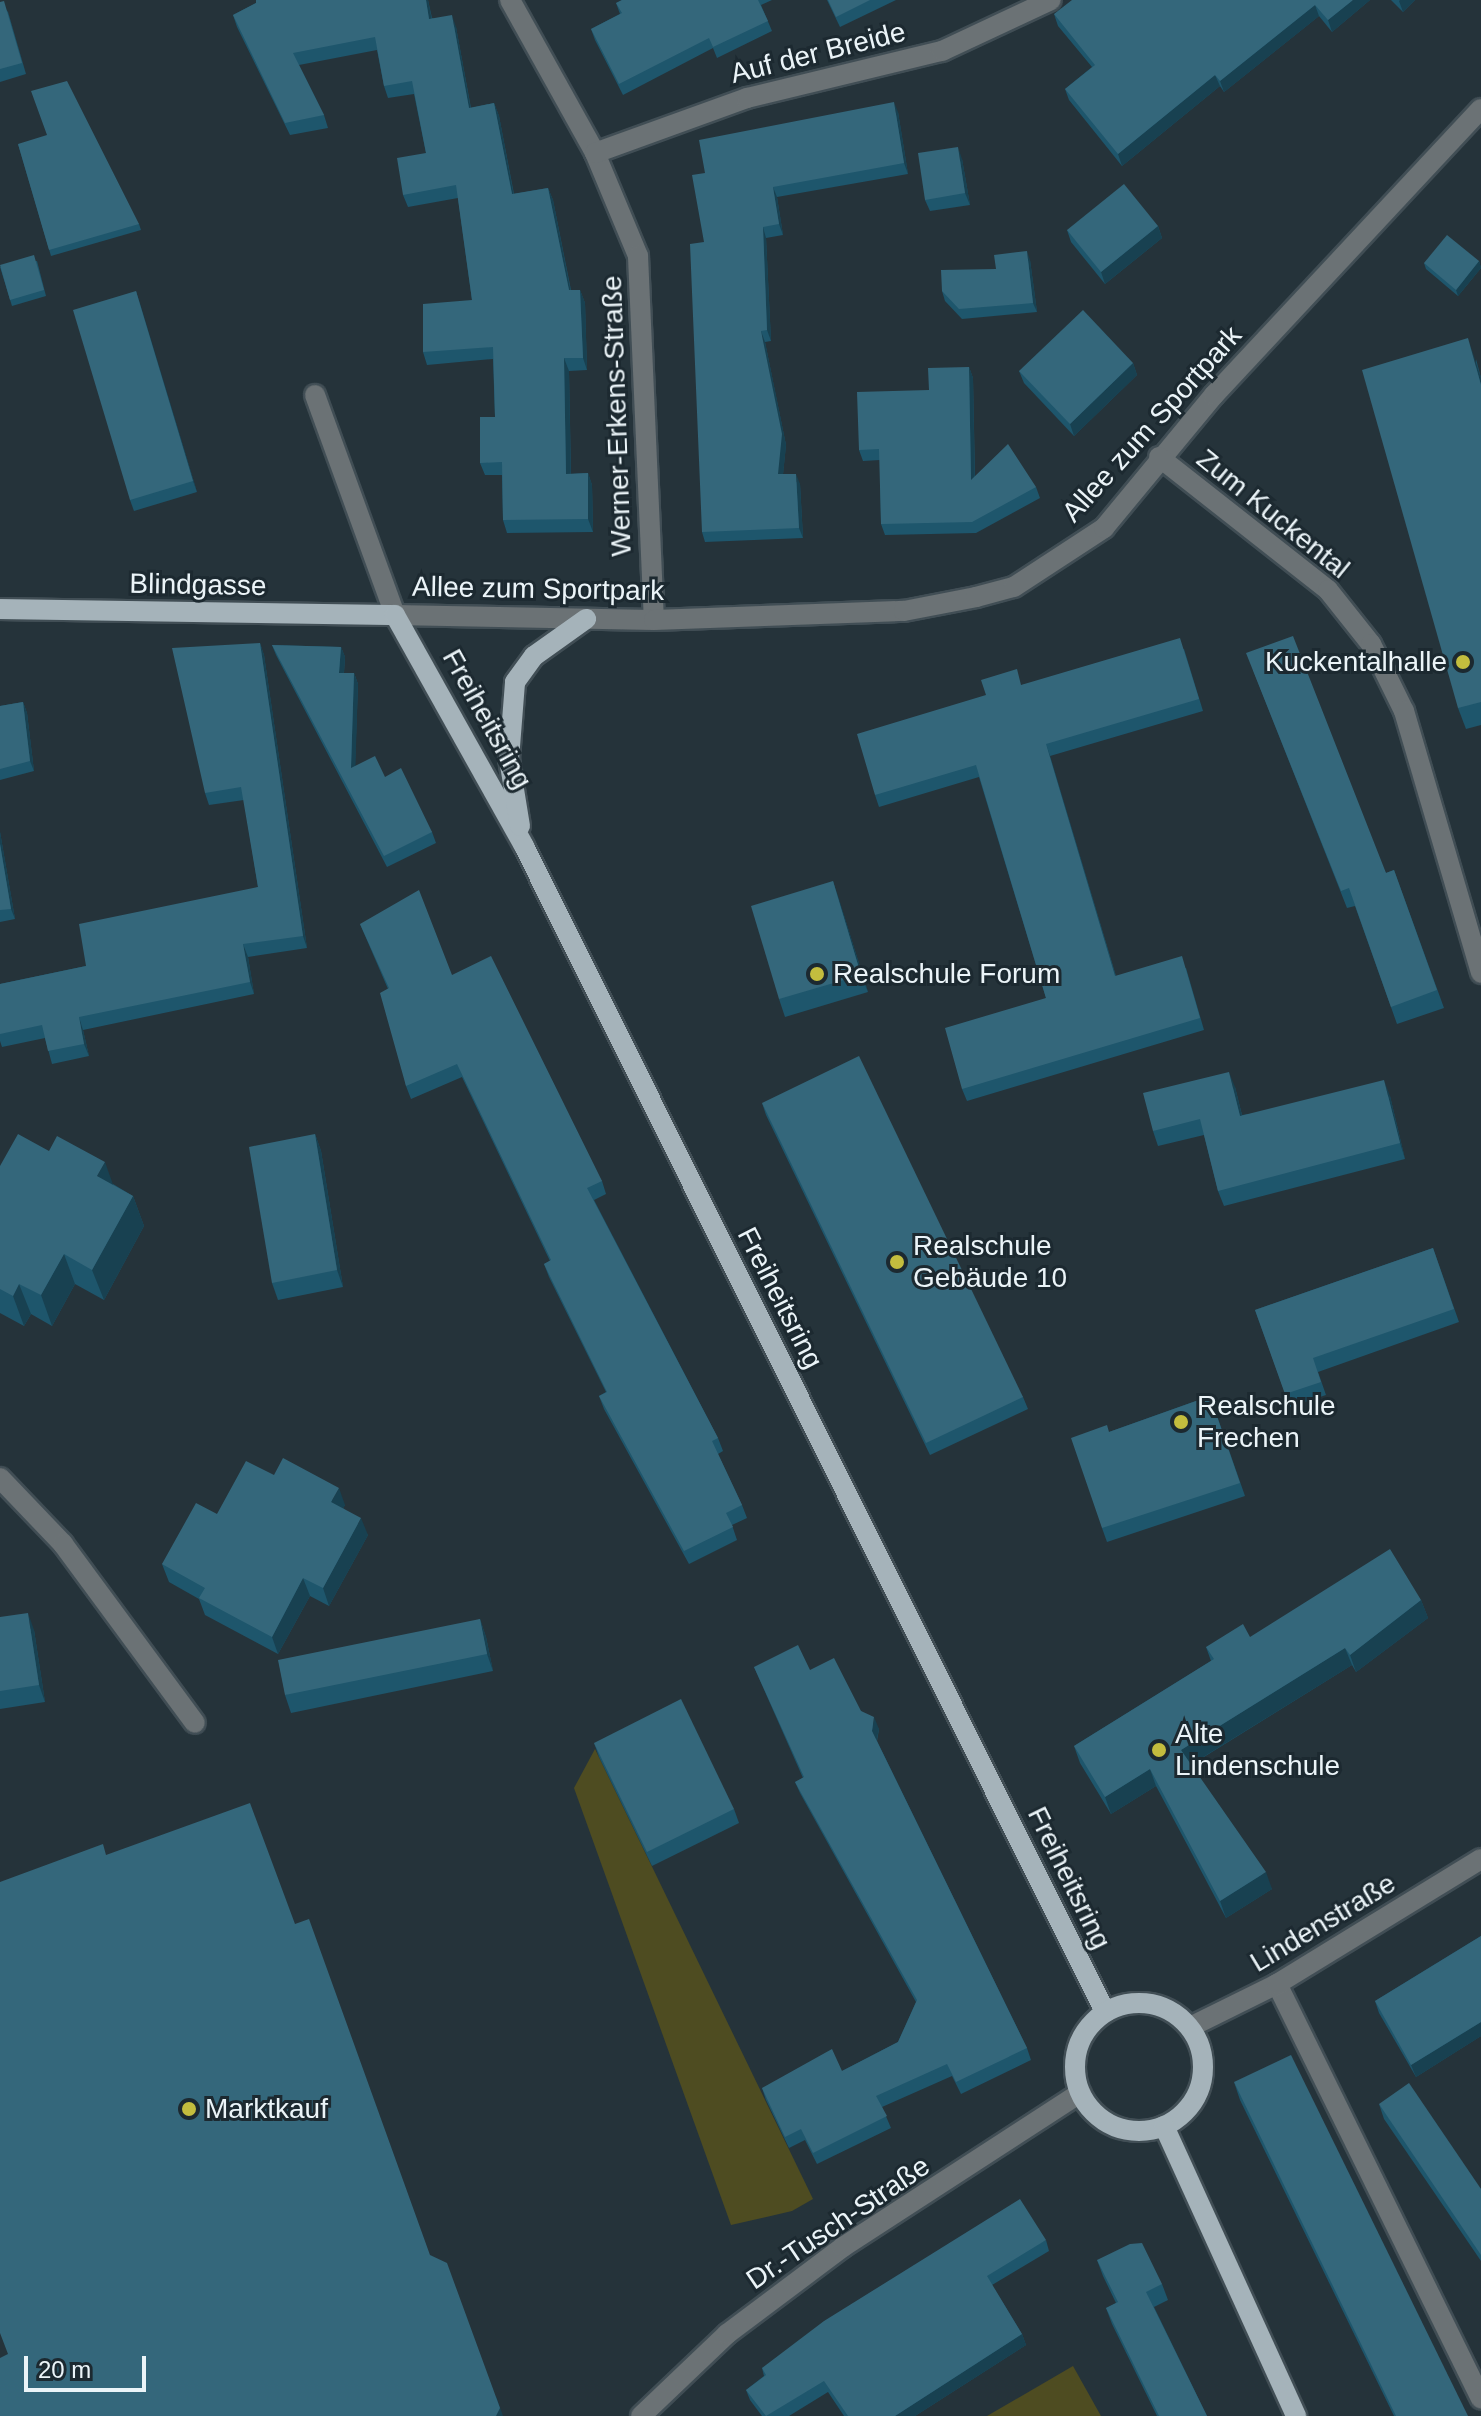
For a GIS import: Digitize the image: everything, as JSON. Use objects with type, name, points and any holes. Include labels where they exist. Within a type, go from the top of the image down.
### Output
[{"type":"main road","name":"Blindgasse","points":[[0,609],[395,615]]},
{"type":"main road","name":"Freiheitsring","points":[[395,615],[524,846],[1105,2012]]},
{"type":"main road","points":[[524,846],[508,706],[534,656],[586,619]]},
{"type":"main road","points":[[1150,2004],[1190,2027],[1201,2054],[1201,2083],[1194,2101],[1164,2126],[1116,2126],[1080,2093],[1077,2048],[1105,2012],[1150,2004]]},
{"type":"main road","points":[[1164,2126],[1296,2416]]},
{"type":"street","name":"Werner-Erkens-Straße","points":[[510,0],[595,153],[638,256],[646,306],[654,620]]},
{"type":"street","name":"Auf der Breide","points":[[595,153],[747,98],[942,51],[1051,0]]},
{"type":"street","name":"Allee zum Sportpark","points":[[395,615],[654,620],[904,611],[1014,587],[1104,528],[1159,457],[1481,109]]},
{"type":"street","points":[[315,395],[395,615]]},
{"type":"street","name":"Zum Kuckental","points":[[1159,457],[1328,590],[1371,644],[1404,711],[1481,973]]},
{"type":"street","points":[[0,1478],[72,1555],[195,1723]]},
{"type":"street","name":"Lindenstraße","points":[[1190,2027],[1277,1984],[1481,1859]]},
{"type":"street","points":[[1277,1984],[1481,2399]]},
{"type":"street","name":"Dr.-Tusch-Straße","points":[[641,2416],[727,2334],[843,2247],[1080,2093]]},
{"type":"shaded area","points":[[595,1749],[813,2199],[792,2211],[731,2225],[574,1788]]},
{"type":"shaded area","points":[[1073,2366],[1101,2416],[987,2416]]},
{"type":"building","points":[[256,0],[426,0],[429,19],[452,15],[469,108],[494,103],[512,194],[548,188],[569,290],[580,290],[583,358],[564,358],[566,474],[588,473],[588,519],[503,520],[502,462],[480,463],[480,417],[495,417],[493,347],[423,352],[423,304],[472,300],[456,185],[403,195],[397,158],[426,153],[412,81],[384,86],[375,37],[293,53],[324,115],[285,123],[233,15],[256,3]]},
{"type":"building","points":[[622,0],[758,0],[768,21],[713,47],[709,38],[619,84],[591,29],[622,13],[616,3]]},
{"type":"building","points":[[828,0],[870,0],[836,17]]},
{"type":"building","points":[[1072,0],[1353,0],[1328,20],[1315,5],[1220,81],[1215,75],[1118,154],[1065,89],[1095,65],[1054,14]]},
{"type":"building","points":[[4,1],[22,63],[0,69],[0,2]]},
{"type":"building","points":[[67,81],[139,224],[49,250],[18,144],[47,135],[31,91]]},
{"type":"building","points":[[894,102],[904,163],[773,187],[779,224],[763,227],[767,330],[761,331],[782,434],[778,474],[796,474],[799,528],[702,532],[690,244],[704,242],[692,175],[705,173],[699,140]]},
{"type":"building","points":[[958,147],[965,193],[925,200],[918,153]]},
{"type":"building","points":[[1124,184],[1158,226],[1101,272],[1067,230]]},
{"type":"building","points":[[1447,235],[1479,261],[1456,290],[1424,263]]},
{"type":"building","points":[[1027,251],[1033,303],[959,309],[942,291],[941,270],[996,269],[994,255]]},
{"type":"building","points":[[34,255],[44,290],[10,300],[0,265]]},
{"type":"building","points":[[136,291],[193,481],[130,500],[73,310]]},
{"type":"building","points":[[1083,310],[1133,363],[1070,424],[1019,371]]},
{"type":"building","points":[[1468,338],[1481,385],[1481,702],[1458,708],[1362,370]]},
{"type":"building","points":[[969,367],[971,480],[1008,444],[1036,487],[972,522],[881,524],[879,449],[859,450],[857,392],[929,390],[928,368]]},
{"type":"building","points":[[1293,636],[1386,873],[1394,870],[1437,990],[1391,1007],[1349,888],[1341,891],[1246,653]]},
{"type":"building","points":[[1180,638],[1199,699],[1046,744],[1115,976],[1182,956],[1200,1018],[962,1089],[945,1028],[1046,998],[976,765],[875,795],[857,734],[986,695],[981,680],[1017,669],[1021,685]]},
{"type":"building","points":[[260,643],[303,936],[243,944],[250,982],[79,1017],[84,1044],[48,1051],[42,1025],[0,1034],[0,984],[86,966],[79,924],[258,887],[241,787],[205,793],[172,648]]},
{"type":"building","points":[[272,645],[341,647],[339,673],[354,673],[351,768],[375,756],[385,777],[401,768],[432,832],[384,856]]},
{"type":"building","points":[[23,702],[30,761],[0,769],[0,706]]},
{"type":"building","points":[[0,844],[11,909],[0,910]]},
{"type":"building","name":"Realschule Forum","points":[[833,881],[861,975],[779,999],[751,906]]},
{"type":"building","points":[[419,890],[452,975],[491,956],[602,1181],[587,1188],[718,1438],[712,1441],[742,1505],[726,1513],[733,1527],[684,1551],[599,1396],[607,1392],[544,1264],[551,1260],[457,1064],[406,1086],[380,993],[389,988],[360,924]]},
{"type":"building","name":"Realschule Gebäude 10","points":[[859,1056],[1023,1397],[926,1443],[762,1103]]},
{"type":"building","points":[[1229,1072],[1240,1116],[1384,1080],[1400,1143],[1218,1191],[1200,1119],[1153,1131],[1143,1093]]},
{"type":"building","points":[[18,1134],[49,1151],[57,1136],[105,1162],[97,1176],[133,1196],[92,1270],[64,1254],[41,1295],[19,1284],[13,1296],[0,1289],[0,1166]]},
{"type":"building","points":[[315,1134],[337,1270],[272,1283],[249,1147]]},
{"type":"building","points":[[1433,1248],[1454,1309],[1313,1358],[1321,1382],[1285,1394],[1255,1310]]},
{"type":"building","points":[[1210,1396],[1240,1483],[1102,1528],[1071,1438],[1107,1425],[1109,1432]]},
{"type":"building","points":[[283,1458],[339,1488],[331,1502],[361,1518],[323,1588],[303,1578],[272,1637],[199,1598],[205,1588],[162,1564],[196,1503],[217,1514],[246,1461],[274,1475]]},
{"type":"building","name":"Alte Lindenschule","points":[[1390,1549],[1421,1600],[1350,1655],[1345,1648],[1181,1750],[1266,1872],[1220,1901],[1150,1769],[1105,1797],[1074,1746],[1214,1659],[1206,1647],[1243,1624],[1250,1637]]},
{"type":"building","points":[[28,1613],[39,1685],[0,1691],[0,1617]]},
{"type":"building","points":[[480,1619],[487,1654],[285,1695],[278,1660]]},
{"type":"building","points":[[798,1645],[810,1670],[834,1658],[861,1711],[874,1717],[872,1731],[1027,2048],[956,2082],[947,2064],[876,2096],[887,2116],[813,2153],[801,2129],[785,2137],[762,2088],[832,2049],[842,2071],[898,2042],[917,2000],[795,1782],[804,1777],[754,1667]]},
{"type":"building","points":[[681,1699],[734,1809],[647,1852],[594,1743]]},
{"type":"building","name":"Marktkauf","points":[[250,1803],[295,1924],[309,1919],[430,2255],[447,2263],[500,2408],[496,2416],[0,2416],[0,2358],[8,2354],[0,2333],[0,1882],[103,1844],[106,1855]]},
{"type":"building","points":[[1481,1936],[1481,2022],[1411,2065],[1375,2001]]},
{"type":"building","points":[[1291,2055],[1468,2416],[1396,2416],[1234,2082]]},
{"type":"building","points":[[1409,2083],[1481,2189],[1481,2255],[1379,2104]]},
{"type":"building","points":[[1020,2199],[1046,2240],[987,2276],[1022,2334],[895,2416],[848,2416],[824,2381],[766,2416],[746,2390],[766,2375],[762,2368],[824,2321]]},
{"type":"building","points":[[1142,2243],[1162,2284],[1146,2292],[1207,2416],[1159,2416],[1106,2308],[1118,2302],[1097,2260],[1130,2244]]},
{"type":"place","name":"Kuckentalhalle","points":[[1463,662]]},
{"type":"place","name":"Realschule Forum","points":[[817,974]]},
{"type":"place","name":"Realschule Gebäude 10","points":[[897,1262]]},
{"type":"place","name":"Realschule Frechen","points":[[1181,1422]]},
{"type":"place","name":"Alte Lindenschule","points":[[1159,1750]]},
{"type":"place","name":"Marktkauf","points":[[189,2109]]}]
